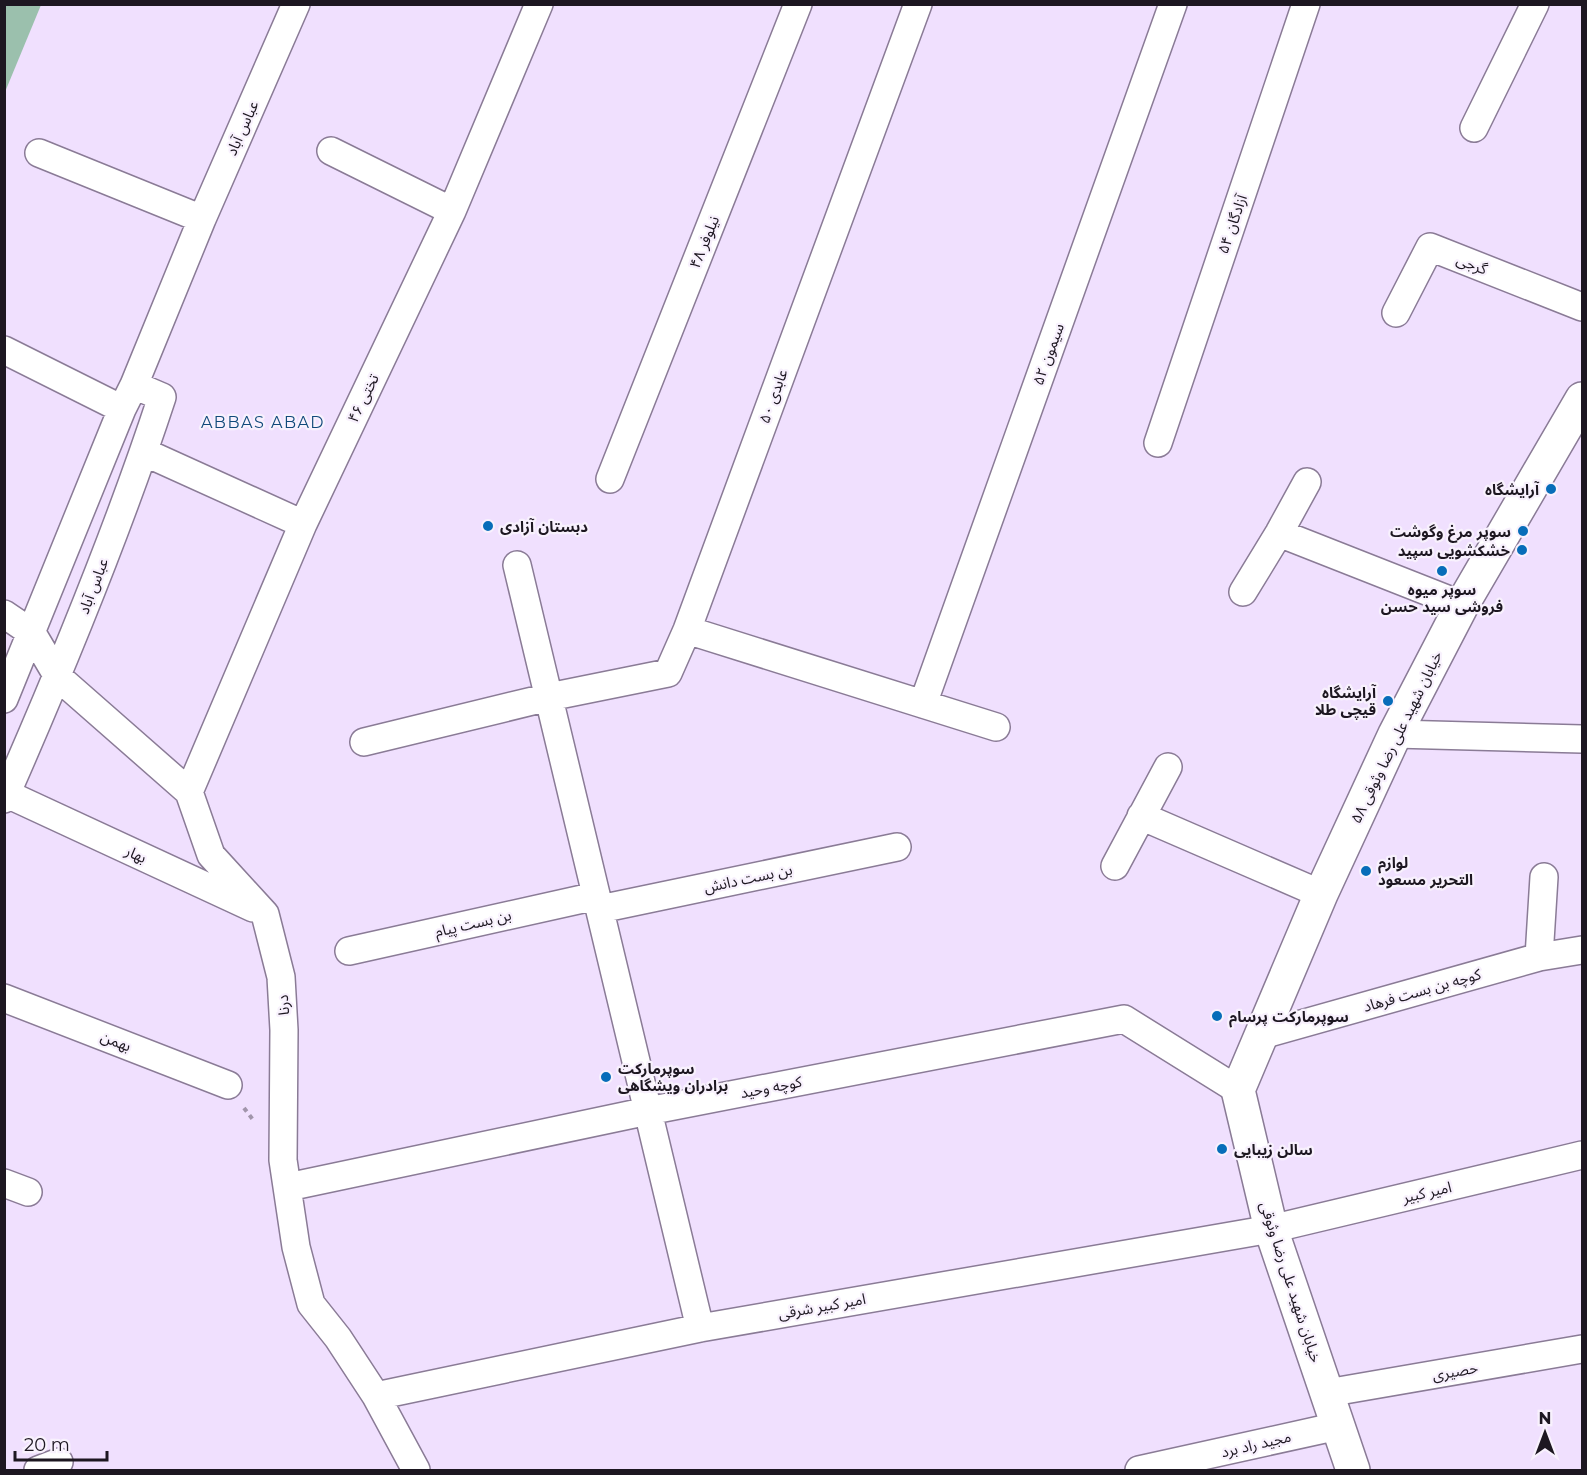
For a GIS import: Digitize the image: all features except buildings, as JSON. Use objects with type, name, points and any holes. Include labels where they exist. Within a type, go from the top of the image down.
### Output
[{"type":"street","name":"تختی ۴۶","points":[[189,792],[303,524],[452,211],[539,4]]},
{"type":"street","name":"نیلوفر ۴۸","points":[[610,479],[798,4]]},
{"type":"street","name":"عابدی ۵۰","points":[[549,697],[668,673],[687,630],[918,4]]},
{"type":"street","name":"سیمون ۵۲","points":[[922,704],[1173,4]]},
{"type":"street","name":"آزادگان ۵۴","points":[[1158,443],[1306,4]]},
{"type":"street","points":[[1474,128],[1535,4]]},
{"type":"street","name":"عباس آباد","points":[[4,699],[122,409],[294,5]]},
{"type":"street","points":[[331,151],[452,211]]},
{"type":"street","points":[[39,153],[202,219]]},
{"type":"street","name":"گرجی","points":[[1396,314],[1430,247],[1582,308]]},
{"type":"street","points":[[4,350],[122,409]]},
{"type":"street","name":"عباس آباد","points":[[6,797],[58,677],[144,452],[162,397],[134,384]]},
{"type":"street","name":"خیابان شهید علی رضا وثوقی ۵۸","points":[[1238,1090],[1321,894],[1395,734],[1462,605],[1582,399]]},
{"type":"street","points":[[144,452],[303,524]]},
{"type":"street","points":[[1243,592],[1279,533],[1306,482]]},
{"type":"street","points":[[1279,533],[1462,605]]},
{"type":"street","points":[[517,565],[700,1328]]},
{"type":"street","points":[[4,614],[32,633]]},
{"type":"street","points":[[687,630],[996,727]]},
{"type":"street","name":"درنا","points":[[32,633],[58,677],[189,792],[211,855],[265,914],[281,977],[284,1030],[283,1160],[296,1247],[311,1304],[338,1338],[376,1396],[416,1470]]},
{"type":"street","points":[[364,742],[549,697]]},
{"type":"street","points":[[1395,734],[1582,739]]},
{"type":"street","points":[[1114,866],[1168,767]]},
{"type":"street","name":"بهار","points":[[6,797],[265,914]]},
{"type":"street","points":[[1141,816],[1321,894]]},
{"type":"street","name":"بن بست دانش","points":[[598,902],[897,847]]},
{"type":"street","points":[[1539,957],[1544,878]]},
{"type":"street","name":"بن بست پیام","points":[[349,951],[598,902]]},
{"type":"street","name":"کوچه بن بست فرهاد","points":[[1262,1035],[1539,957],[1582,950]]},
{"type":"street","name":"بهمن","points":[[4,998],[228,1085]]},
{"type":"street","name":"کوچه وحید","points":[[288,1187],[648,1111],[1124,1019],[1238,1090]]},
{"type":"street","name":"خیابان شهید علی رضا وثوقی","points":[[1238,1090],[1271,1229],[1353,1470]]},
{"type":"street","name":"امیر کبیر","points":[[1271,1229],[1582,1155]]},
{"type":"street","name":"امیر کبیر شرقی","points":[[376,1396],[700,1328],[1271,1229]]},
{"type":"street","name":"حصیری","points":[[1327,1393],[1582,1350]]},
{"type":"street","name":"مجید راد برد","points":[[1139,1470],[1338,1426]]},
{"type":"green space","points":[[4,5],[41,5],[5,92]]},
{"type":"place","name":"آرایشگاه","points":[[1551,489]]},
{"type":"place","name":"دبستان آزادی","points":[[488,526]]},
{"type":"place","name":"سوپر مرغ وگوشت","points":[[1523,531]]},
{"type":"place","name":"خشکشویی سپید","points":[[1522,550]]},
{"type":"place","name":"سوپر میوه فروشی سید حسن","points":[[1442,571]]},
{"type":"place","name":"آرایشگاه قیچی طلا","points":[[1388,701]]},
{"type":"place","name":"لوازم التحریر مسعود","points":[[1366,871]]},
{"type":"place","name":"سوپرمارکت پرسام","points":[[1217,1016]]},
{"type":"place","name":"سوپرمارکت برادران ویشگاهی","points":[[606,1077]]},
{"type":"place","name":"سالن زیبایی","points":[[1222,1149]]},
{"type":"district","name":"ABBAS ABAD","points":[[263,422]]}]
